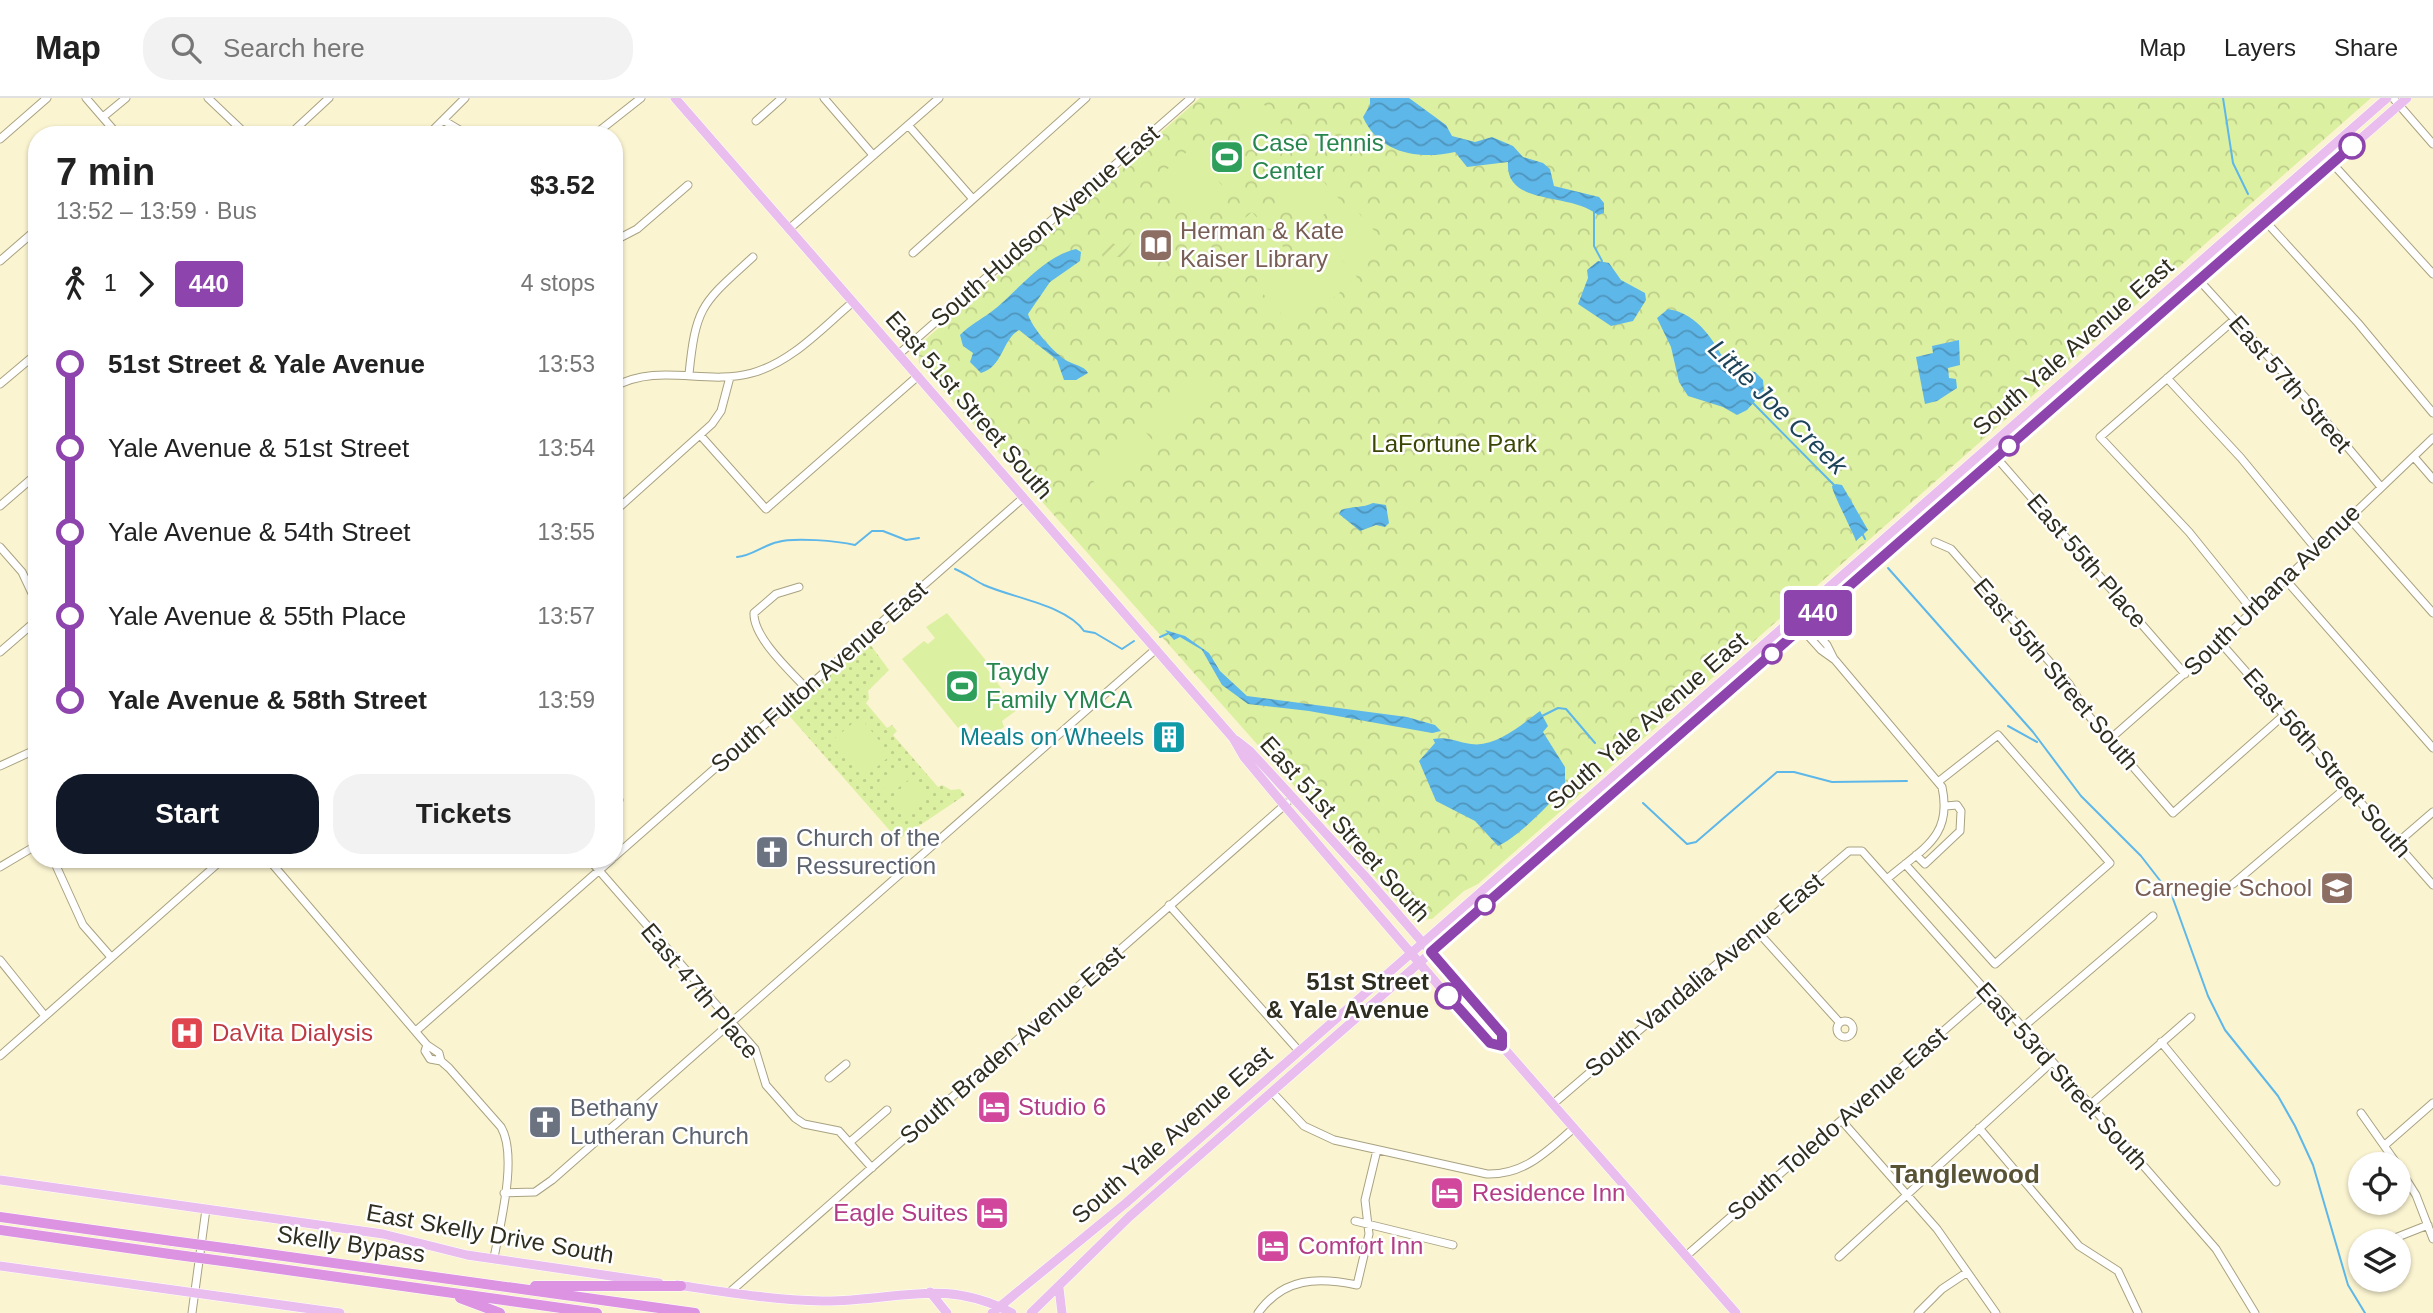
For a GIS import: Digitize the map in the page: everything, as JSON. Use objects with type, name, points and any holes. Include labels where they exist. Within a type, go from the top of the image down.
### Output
[{"type":"highway","name":"Skelly Bypass","points":[[2,1217],[695,1313]]},
{"type":"highway","name":"Skelly Bypass","points":[[3,1231],[597,1313]]},
{"type":"highway","points":[[500,1286],[681,1286]]},
{"type":"highway","points":[[443,1292],[500,1313]]},
{"type":"main road","name":"East 51st Street South","points":[[675,98],[1233,738],[1244,757],[1419,963],[1490,1043],[1502,1046],[1736,1313]]},
{"type":"main road","name":"South Yale Avenue East","points":[[995,1310],[1064,1250],[1121,1208],[2387,98]]},
{"type":"main road","name":"South Yale Avenue East","points":[[1031,1313],[1129,1217],[2199,280],[2399,100]]},
{"type":"main road","name":"East 51st Street South","points":[[1233,738],[1250,751],[1293,797],[1431,952],[1502,1034],[1502,1046]]},
{"type":"main road","points":[[1299,1051],[1307,1061]]},
{"type":"main road","points":[[1199,1139],[1207,1149]]},
{"type":"main road","name":"East Skelly Drive South","points":[[0,1180],[383,1234],[494,1258],[681,1286],[838,1301],[930,1292],[965,1294],[995,1310],[1012,1313]]},
{"type":"main road","points":[[1121,1208],[1129,1217]]},
{"type":"main road","points":[[1104,1222],[1113,1232]]},
{"type":"main road","points":[[0,1266],[340,1313]]},
{"type":"main road","points":[[1059,1288],[1062,1313]]},
{"type":"main road","points":[[930,1292],[947,1313]]},
{"type":"street","points":[[0,139],[47,98]]},
{"type":"street","points":[[86,98],[110,126]]},
{"type":"street","points":[[103,117],[126,98]]},
{"type":"street","points":[[208,98],[238,126]]},
{"type":"street","points":[[299,126],[329,98]]},
{"type":"street","points":[[605,126],[641,98]]},
{"type":"street","points":[[756,121],[782,98]]},
{"type":"street","points":[[824,98],[873,155]]},
{"type":"street","points":[[789,229],[939,98]]},
{"type":"street","points":[[913,253],[1086,98]]},
{"type":"street","name":"South Hudson Avenue East","points":[[899,354],[1191,98]]},
{"type":"street","points":[[437,126],[466,99]]},
{"type":"street","points":[[2399,100],[2433,144]]},
{"type":"street","points":[[443,120],[453,126]]},
{"type":"street","points":[[908,125],[972,198]]},
{"type":"street","points":[[2332,163],[2433,274]]},
{"type":"street","points":[[623,236],[637,229],[688,186]]},
{"type":"street","points":[[2257,212],[2358,323],[2433,413]]},
{"type":"street","points":[[0,261],[28,237]]},
{"type":"street","points":[[689,374],[694,329],[701,308],[753,257]]},
{"type":"street","name":"East 57th Street","points":[[2199,280],[2313,406],[2381,487]]},
{"type":"street","points":[[623,383],[639,376],[689,374],[730,377],[752,373],[777,363],[853,302]]},
{"type":"street","points":[[2234,320],[2101,437],[2189,532],[2252,610]]},
{"type":"street","points":[[0,384],[28,361]]},
{"type":"street","points":[[701,436],[766,509],[918,376]]},
{"type":"street","points":[[623,504],[701,436],[721,411],[730,377]]},
{"type":"street","points":[[2167,378],[2242,458],[2316,549]]},
{"type":"street","name":"South Urbana Avenue","points":[[2109,740],[2220,642],[2433,438]]},
{"type":"street","name":"East 55th Place","points":[[1988,448],[2185,674]]},
{"type":"street","points":[[2414,457],[2433,479]]},
{"type":"street","points":[[0,506],[28,482]]},
{"type":"street","name":"South Fulton Avenue East","points":[[623,849],[1023,498]]},
{"type":"street","points":[[2349,517],[2433,613]]},
{"type":"street","name":"East 55th Street South","points":[[1935,542],[1951,549],[2068,684],[2109,740],[2173,813],[2284,715]]},
{"type":"street","points":[[0,547],[22,572],[28,585]]},
{"type":"street","points":[[2285,579],[2433,748]]},
{"type":"street","points":[[799,587],[776,594],[754,613],[754,623],[763,639],[806,688]]},
{"type":"street","points":[[1796,616],[1821,650],[1835,660],[1938,782],[1946,806],[1944,823],[1937,836],[1887,879]]},
{"type":"street","points":[[0,652],[28,628]]},
{"type":"street","name":"East 56th Street South","points":[[2220,642],[2433,885]]},
{"type":"street","points":[[504,1193],[529,1194],[543,1188],[1156,649]]},
{"type":"street","points":[[1905,864],[1996,964],[2110,863],[1998,735],[1938,782]]},
{"type":"street","points":[[0,765],[28,753]]},
{"type":"street","points":[[2233,884],[2347,786]]},
{"type":"street","name":"South Braden Avenue East","points":[[730,1292],[1293,797]]},
{"type":"street","points":[[1916,855],[1926,864],[1960,831],[1961,811],[1957,805],[1946,806]]},
{"type":"street","points":[[2397,843],[2433,811]]},
{"type":"street","name":"East 53rd Street South","points":[[1856,849],[1887,879],[1990,995],[1998,999],[2216,1249],[2255,1313]]},
{"type":"street","name":"South Vandalia Avenue East","points":[[1553,1104],[1849,851],[1856,849]]},
{"type":"street","points":[[0,867],[28,850]]},
{"type":"street","points":[[57,868],[83,925],[111,957]]},
{"type":"street","points":[[0,1056],[213,868]]},
{"type":"street","points":[[276,868],[417,1030],[427,1045],[427,1057],[440,1061],[504,1132],[509,1153],[494,1258]]},
{"type":"street","name":"East 47th Place","points":[[596,868],[755,1049],[766,1085],[794,1118],[804,1124],[831,1127],[850,1143],[872,1168]]},
{"type":"street","name":"South Fulton Avenue East","points":[[417,1030],[602,868]]},
{"type":"street","points":[[1169,905],[1299,1051]]},
{"type":"street","points":[[2022,1028],[2153,916]]},
{"type":"street","points":[[1757,931],[1840,1023]]},
{"type":"street","points":[[0,960],[45,1016]]},
{"type":"street","name":"South Toledo Avenue East","points":[[1686,1256],[1980,999],[1990,995]]},
{"type":"street","points":[[2090,1105],[2191,1017]]},
{"type":"street","points":[[2161,1042],[2276,1182]]},
{"type":"street","points":[[1839,1257],[2052,1062]]},
{"type":"street","points":[[830,1079],[846,1064]]},
{"type":"street","points":[[1272,1092],[1312,1131],[1334,1140],[1487,1174],[1503,1175],[1534,1163],[1574,1128]]},
{"type":"street","points":[[2385,1144],[2433,1103]]},
{"type":"street","points":[[850,1143],[887,1110]]},
{"type":"street","points":[[2361,1113],[2390,1152]]},
{"type":"street","points":[[1842,1121],[1937,1228],[1996,1313]]},
{"type":"street","points":[[1979,1128],[2079,1246],[2118,1271],[2138,1313]]},
{"type":"street","points":[[1258,1313],[1274,1295],[1305,1280],[1328,1279],[1357,1285],[1369,1234],[1365,1200],[1377,1150]]},
{"type":"street","points":[[2411,1192],[2433,1239]]},
{"type":"street","points":[[192,1313],[206,1209]]},
{"type":"street","points":[[1355,1221],[1453,1245]]},
{"type":"street","points":[[2411,1232],[2428,1225]]},
{"type":"street","points":[[1918,1313],[1942,1289],[1966,1273]]},
{"type":"green space","name":"LaFortune Park","points":[[1200,98],[2371,98],[1478,884],[1464,891],[1432,919],[1413,920],[919,363],[918,346]]},
{"type":"green space","points":[[1254,98],[1258,98],[1293,137],[1265,162],[1228,120]]},
{"type":"green space","points":[[1190,149],[1227,191],[1199,216],[1162,174]]},
{"type":"green space","points":[[1303,159],[1340,200],[1312,225],[1275,183]]},
{"type":"green space","points":[[1349,202],[1386,244],[1358,268],[1321,226]]},
{"type":"green space","points":[[1252,212],[1285,249],[1257,273],[1224,236]]},
{"type":"green space","points":[[1320,236],[1357,277],[1329,302],[1292,260]]},
{"type":"green space","points":[[1109,241],[1118,246],[1122,242],[1132,242],[1122,257],[1103,257],[1099,249]]},
{"type":"green space","points":[[1283,260],[1320,302],[1292,326],[1255,285]]},
{"type":"green space","points":[[1202,377],[1219,398],[1166,441],[1149,420]]},
{"type":"green space","points":[[1141,427],[1159,448],[1103,493],[1086,472]]},
{"type":"green space","name":"Taydy Family YMCA","points":[[947,613],[988,663],[985,666],[1017,710],[1002,721],[1004,727],[987,739],[982,732],[976,736],[966,723],[958,728],[902,659],[924,641],[928,644],[935,638],[926,627]]},
{"type":"green space","points":[[869,643],[889,670],[868,691],[869,699],[866,703],[887,728],[892,725],[897,731],[893,735],[938,787],[942,785],[951,790],[960,789],[965,795],[898,840],[786,712],[863,644]]},
{"type":"green space","points":[[860,717],[891,755],[865,777],[834,739]]},
{"type":"green space","points":[[901,764],[911,778],[889,795],[879,781]]},
{"type":"green space","points":[[916,782],[926,797],[904,813],[893,799]]},
{"type":"water","points":[[1370,98],[1409,98],[1446,125],[1452,136],[1475,142],[1492,137],[1513,146],[1523,157],[1543,163],[1550,169],[1554,186],[1599,197],[1604,203],[1604,213],[1598,215],[1571,203],[1528,192],[1517,186],[1510,176],[1508,162],[1467,167],[1455,152],[1415,154],[1390,146],[1379,139],[1363,117],[1370,105]]},
{"type":"water","points":[[1076,249],[1081,252],[1080,261],[1050,282],[1028,314],[1038,332],[1054,350],[1088,373],[1076,380],[1064,380],[1057,360],[1019,330],[1013,334],[994,365],[981,373],[970,362],[973,353],[963,346],[960,335],[1001,304],[1041,267]]},
{"type":"water","points":[[1598,261],[1609,263],[1621,280],[1645,293],[1646,300],[1633,321],[1611,326],[1578,304],[1588,278],[1587,270]]},
{"type":"water","points":[[1668,309],[1697,323],[1711,339],[1728,367],[1755,372],[1763,380],[1764,391],[1747,410],[1737,415],[1723,407],[1688,396],[1679,382],[1671,347],[1657,318]]},
{"type":"water","points":[[1959,340],[1960,365],[1948,368],[1949,378],[1956,379],[1957,388],[1937,401],[1925,404],[1916,357],[1933,353],[1932,346]]},
{"type":"water","points":[[1842,485],[1868,530],[1856,541],[1833,490],[1832,486]]},
{"type":"water","points":[[1373,503],[1386,505],[1389,523],[1385,527],[1376,525],[1360,531],[1339,514],[1341,510]]},
{"type":"water","points":[[1165,630],[1185,636],[1209,653],[1220,671],[1247,696],[1407,717],[1435,725],[1441,731],[1432,733],[1309,711],[1248,704],[1222,685],[1202,650],[1180,637],[1174,640]]},
{"type":"water","points":[[1540,711],[1548,726],[1543,732],[1565,767],[1565,785],[1534,819],[1498,846],[1475,821],[1436,801],[1419,761],[1435,743],[1433,739],[1471,744],[1490,742],[1508,734]]},
{"type":"waterway","points":[[2223,98],[2233,163],[2248,194]]},
{"type":"waterway","name":"Little Joe Creek","points":[[1594,209],[1594,246],[1602,261]]},
{"type":"waterway","name":"Little Joe Creek","points":[[1753,403],[1835,486]]},
{"type":"waterway","name":"Little Joe Creek","points":[[737,557],[748,555],[773,543],[794,540],[855,545],[872,531],[883,531],[906,540],[919,538]]},
{"type":"waterway","name":"Little Joe Creek","points":[[1862,533],[1865,539]]},
{"type":"waterway","name":"Little Joe Creek","points":[[1888,568],[2033,732],[2081,796],[2141,856],[2172,896],[2208,996],[2225,1030],[2278,1096],[2295,1126],[2313,1165],[2348,1285],[2365,1313]]},
{"type":"waterway","name":"Little Joe Creek","points":[[955,569],[984,585],[1052,608],[1076,622],[1084,631],[1095,633],[1122,649],[1134,641]]},
{"type":"waterway","name":"Little Joe Creek","points":[[1160,637],[1169,633]]},
{"type":"waterway","name":"Little Joe Creek","points":[[1542,716],[1558,708],[1566,709],[1595,743]]},
{"type":"waterway","name":"Little Joe Creek","points":[[2008,726],[2037,742]]},
{"type":"waterway","name":"Little Joe Creek","points":[[1643,803],[1687,844],[1696,842],[1777,772],[1794,772],[1832,782],[1907,781]]},
{"type":"bus line","name":"440","points":[[1448,996],[1490,1043],[1502,1046],[1502,1034],[1431,952],[2352,146]]},
{"type":"place","name":"Case Tennis Center","points":[[1227,157]]},
{"type":"place","name":"Herman & Kate Kaiser Library","points":[[1156,245]]},
{"type":"place","name":"Taydy Family YMCA","points":[[962,686]]},
{"type":"place","name":"Meals on Wheels","points":[[1169,737]]},
{"type":"place","name":"Church of the Ressurection","points":[[772,852]]},
{"type":"place","name":"Carnegie School","points":[[2337,888]]},
{"type":"place","name":"51st Street & Yale Avenue","points":[[1448,996]]},
{"type":"place","name":"DaVita Dialysis","points":[[187,1033]]},
{"type":"place","name":"Studio 6","points":[[994,1107]]},
{"type":"place","name":"Bethany Lutheran Church","points":[[545,1122]]},
{"type":"place","name":"Residence Inn","points":[[1447,1193]]},
{"type":"place","name":"Eagle Suites","points":[[992,1213]]},
{"type":"place","name":"Comfort Inn","points":[[1273,1246]]},
{"type":"district","name":"Tanglewood","points":[[1965,1174]]}]
